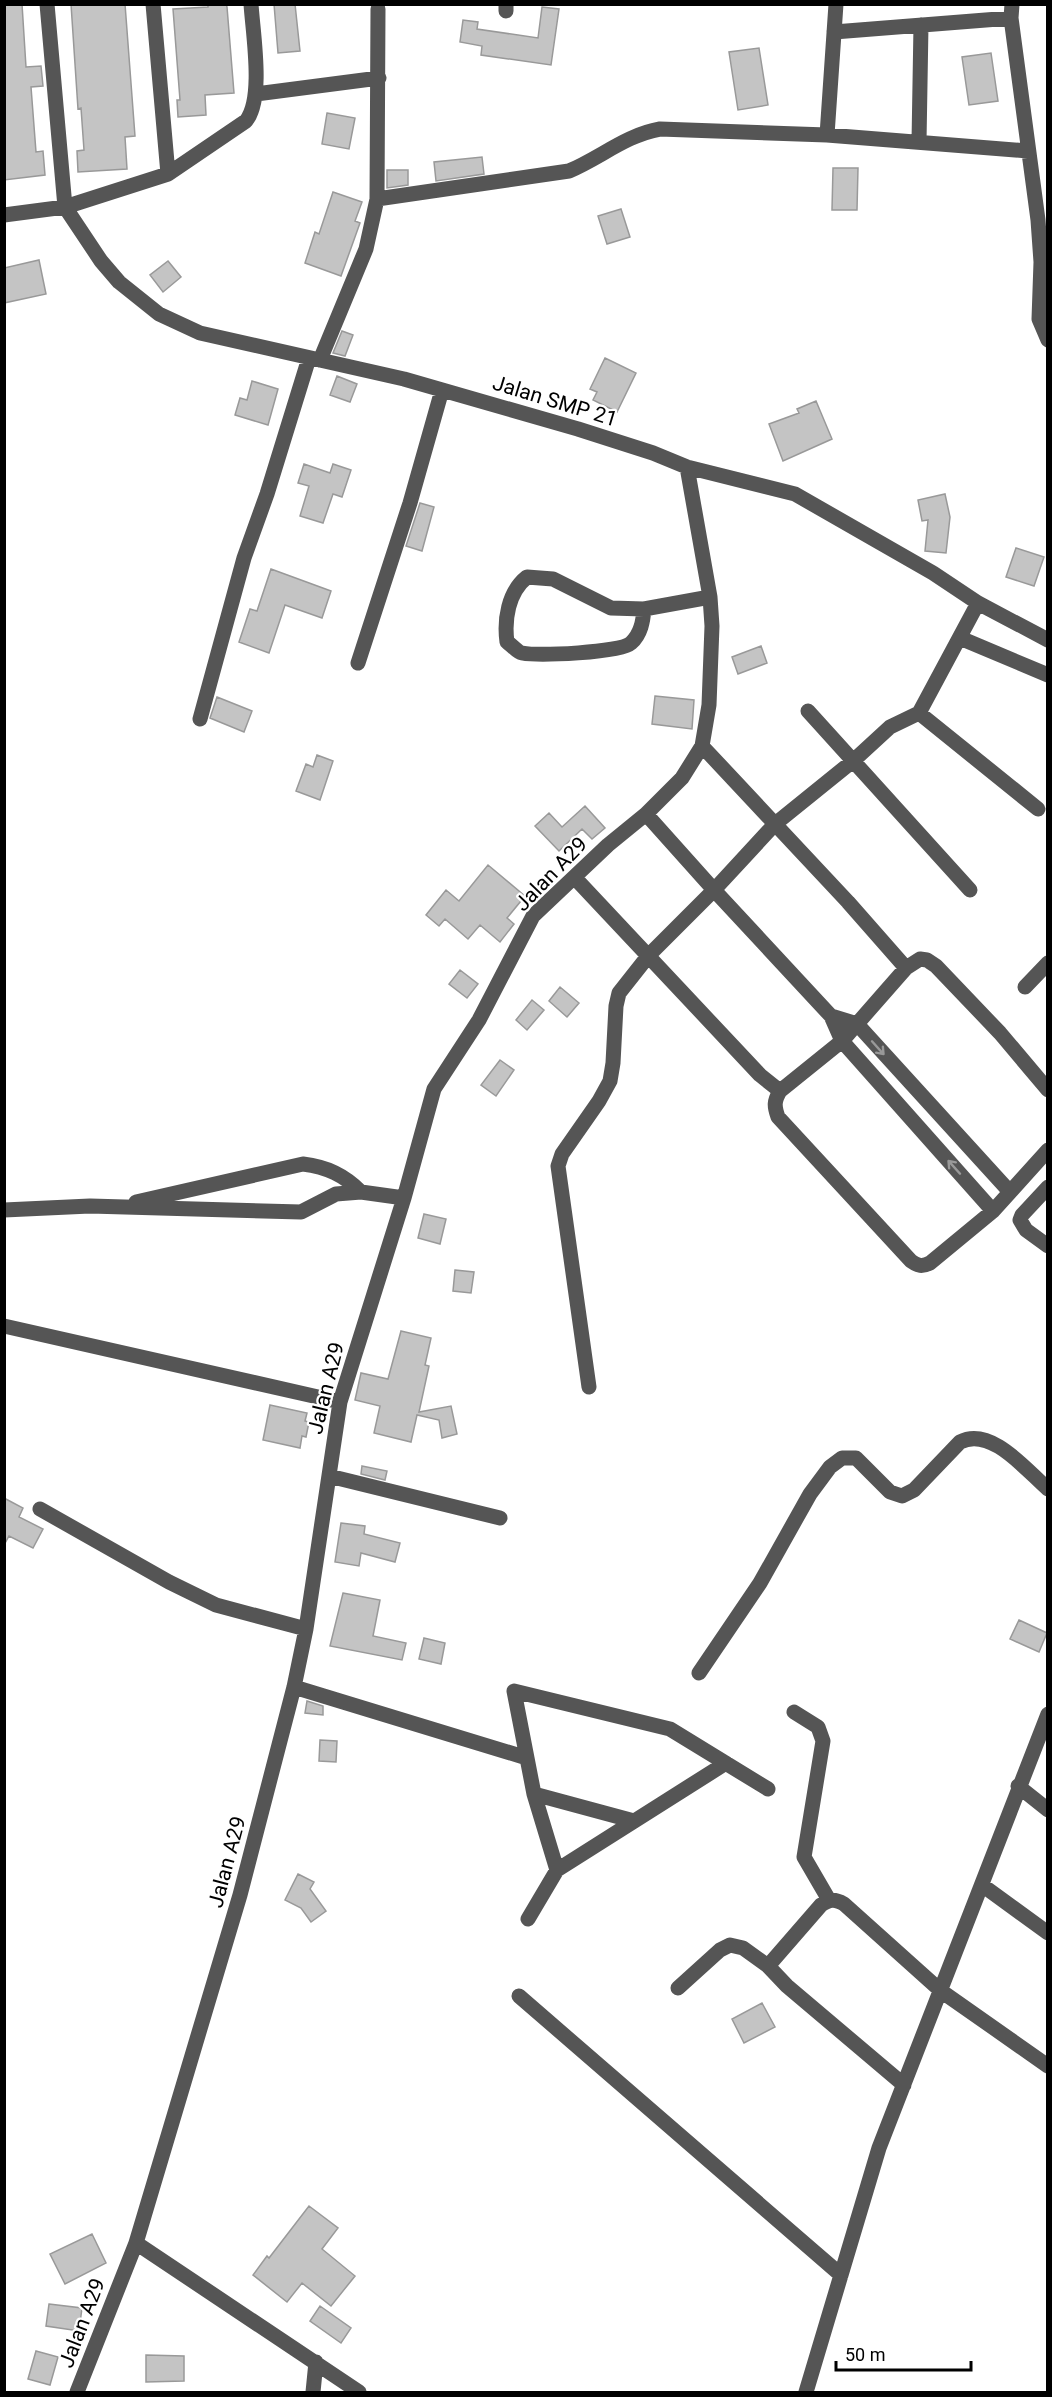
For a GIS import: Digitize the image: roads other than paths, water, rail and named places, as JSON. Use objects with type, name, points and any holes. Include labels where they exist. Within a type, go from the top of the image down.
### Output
[{"type":"street","points":[[47,4],[64,207]]},
{"type":"street","points":[[153,4],[168,174]]},
{"type":"street","points":[[4,215],[64,207],[168,174],[246,122],[252,113],[256,94],[251,4]]},
{"type":"street","points":[[827,135],[836,4]]},
{"type":"street","points":[[200,719],[243,558],[314,359],[366,249],[377,199],[378,9]]},
{"type":"street","points":[[834,32],[921,25],[1012,11],[1028,150],[1041,187],[1044,261],[1039,320],[1047,340]]},
{"type":"street","points":[[919,142],[921,25]]},
{"type":"street","points":[[256,94],[378,78]]},
{"type":"street","points":[[377,199],[568,171],[591,162],[642,132],[660,129],[827,135],[1028,150]]},
{"type":"street","name":"Jalan SMP 21","points":[[64,207],[101,261],[119,282],[159,314],[200,333],[442,390],[611,440],[687,467],[795,494],[933,573],[978,603],[1047,640]]},
{"type":"street","points":[[358,663],[410,503],[442,390]]},
{"type":"street","name":"Jalan A29","points":[[77,2392],[136,2243],[240,1895],[294,1687],[306,1629],[340,1402],[404,1198],[434,1089],[479,1020],[533,916],[608,845],[646,814],[682,778],[702,746],[709,705],[712,626],[710,597],[687,467]]},
{"type":"street","points":[[644,609],[642,626],[631,643],[621,649],[582,653],[520,653],[507,642],[506,629],[510,600],[518,584],[527,577],[553,579],[611,608],[644,609],[710,597]]},
{"type":"street","points":[[589,1387],[558,1166],[562,1154],[599,1101],[609,1081],[613,1063],[616,1006],[620,993],[649,955],[714,891],[775,824],[853,761],[890,727],[919,713],[978,603]]},
{"type":"street","points":[[960,638],[1047,675]]},
{"type":"street","points":[[808,711],[970,890]]},
{"type":"street","points":[[919,713],[1038,809]]},
{"type":"street","points":[[702,746],[848,902],[906,968]]},
{"type":"street","points":[[646,814],[714,891],[831,1016],[842,1041],[993,1211]]},
{"type":"street","points":[[575,878],[760,1075],[780,1091]]},
{"type":"street","points":[[1047,1090],[1000,1033],[936,966],[927,960],[920,959],[906,968],[842,1041],[780,1091],[775,1099],[774,1108],[778,1117],[918,1266],[930,1263],[993,1211],[1047,1150]]},
{"type":"street","points":[[1024,987],[1047,963]]},
{"type":"street","points":[[831,1016],[857,1024],[1010,1192]]},
{"type":"street","points":[[115,1207],[303,1164],[324,1167],[352,1183],[361,1192]]},
{"type":"street","points":[[1047,1187],[1020,1220],[1026,1230],[1047,1246]]},
{"type":"street","points":[[4,1210],[115,1207],[301,1212],[336,1194],[361,1192],[404,1198]]},
{"type":"street","points":[[4,1326],[340,1402]]},
{"type":"street","points":[[699,1673],[760,1583],[810,1494],[830,1467],[842,1458],[856,1458],[890,1492],[902,1496],[914,1491],[960,1442],[969,1437],[984,1439],[1002,1449],[1047,1489]]},
{"type":"street","points":[[329,1476],[500,1518]]},
{"type":"street","points":[[40,1509],[169,1582],[216,1605],[306,1629]]},
{"type":"street","points":[[294,1687],[527,1758]]},
{"type":"street","points":[[557,1870],[534,1794],[514,1691],[670,1729],[768,1789]]},
{"type":"street","points":[[795,1712],[818,1727],[823,1741],[804,1857],[829,1900]]},
{"type":"street","points":[[806,2392],[879,2148],[1047,1714]]},
{"type":"street","points":[[528,1919],[557,1870],[726,1763]]},
{"type":"street","points":[[1018,1786],[1047,1810]]},
{"type":"street","points":[[534,1794],[634,1821]]},
{"type":"street","points":[[981,1884],[1047,1933]]},
{"type":"street","points":[[768,1966],[821,1905],[829,1900],[836,1900],[844,1904],[941,1990],[1047,2066]]},
{"type":"street","points":[[678,1988],[720,1950],[730,1945],[743,1948],[768,1966],[787,1986],[904,2085]]},
{"type":"street","points":[[519,1996],[841,2275]]},
{"type":"street","points":[[136,2243],[359,2392]]},
{"type":"street","points":[[313,2392],[316,2362]]}]
